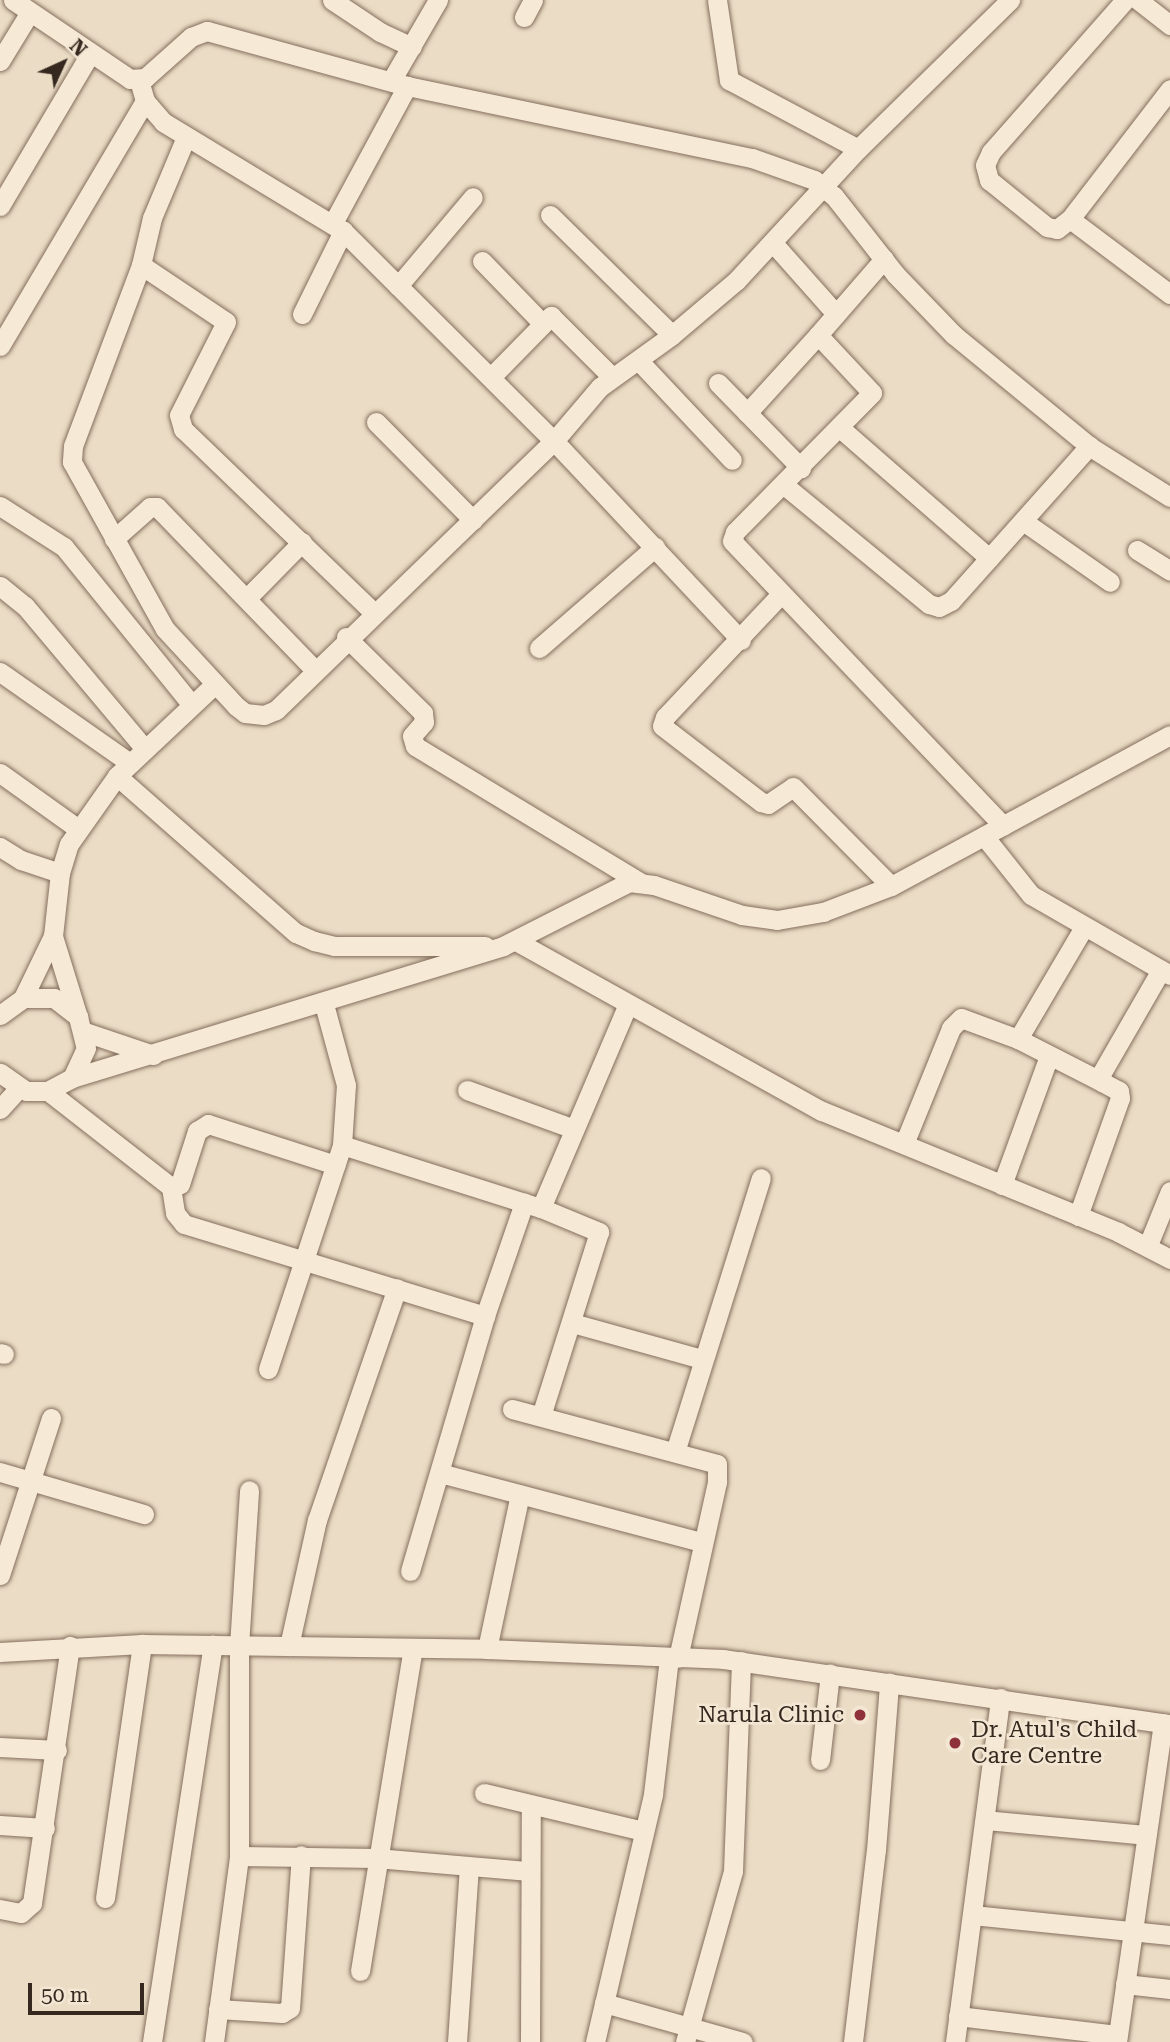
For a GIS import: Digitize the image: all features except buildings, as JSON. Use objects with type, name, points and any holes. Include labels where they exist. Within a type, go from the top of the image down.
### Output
[{"type":"street","points":[[332,0],[380,32],[412,47]]},
{"type":"street","points":[[302,314],[412,47],[438,0]]},
{"type":"street","points":[[717,0],[729,80],[858,149]]},
{"type":"street","points":[[186,137],[152,218],[141,265],[71,454],[114,539],[165,629],[245,713],[264,715],[276,710],[346,637],[554,441],[612,377],[673,335],[773,243],[858,149],[1010,0]]},
{"type":"street","points":[[1125,0],[992,152],[985,165],[989,180],[1047,227],[1057,229],[1070,219],[1168,94]]},
{"type":"street","points":[[1138,0],[1170,25]]},
{"type":"street","points":[[0,61],[23,5],[90,54],[139,80],[145,101],[163,122],[338,227],[554,441],[741,640]]},
{"type":"street","points":[[139,80],[191,37],[207,31],[399,84],[751,158],[823,187],[954,335],[1089,446],[1170,497]]},
{"type":"street","points":[[0,206],[90,54]]},
{"type":"street","points":[[0,346],[145,101]]},
{"type":"street","points":[[398,286],[474,197]]},
{"type":"street","points":[[550,215],[673,335]]},
{"type":"street","points":[[1070,219],[1170,293]]},
{"type":"street","points":[[773,243],[835,314]]},
{"type":"street","points":[[747,413],[884,259]]},
{"type":"street","points":[[482,261],[542,323]]},
{"type":"street","points":[[141,265],[226,322],[179,415],[180,424],[373,612]]},
{"type":"street","points":[[491,377],[542,323],[554,316],[612,377]]},
{"type":"street","points":[[818,335],[872,391],[840,428],[732,536],[733,545],[1003,826]]},
{"type":"street","points":[[638,360],[732,460]]},
{"type":"street","points":[[718,383],[801,468]]},
{"type":"street","points":[[376,422],[472,520]]},
{"type":"street","points":[[840,428],[989,558]]},
{"type":"street","points":[[784,485],[935,607],[951,601],[1089,446]]},
{"type":"street","points":[[0,506],[64,547],[192,705]]},
{"type":"street","points":[[114,539],[150,507],[157,507],[248,597],[314,669]]},
{"type":"street","points":[[1023,521],[1110,582]]},
{"type":"street","points":[[248,597],[302,542]]},
{"type":"street","points":[[539,648],[655,547]]},
{"type":"street","points":[[1137,550],[1170,571]]},
{"type":"street","points":[[0,586],[25,606],[145,749]]},
{"type":"street","points":[[781,594],[741,640],[665,717],[662,726],[761,802],[768,804],[793,787],[891,886]]},
{"type":"street","points":[[346,637],[423,713],[425,722],[412,737],[415,746],[640,882],[742,915],[777,920],[823,912],[891,886],[1170,735]]},
{"type":"street","points":[[0,672],[123,770],[296,933],[334,946],[510,944],[628,1004],[822,1111],[1147,1245],[1170,1259]]},
{"type":"street","points":[[72,1078],[82,1065],[82,1024],[53,936],[60,873],[77,828],[123,770],[215,684]]},
{"type":"street","points":[[0,773],[77,828]]},
{"type":"street","points":[[985,836],[1016,881],[1084,927],[1166,973],[1101,1074],[1102,1082]]},
{"type":"street","points":[[0,847],[21,860],[60,873]]},
{"type":"street","points":[[48,1091],[72,1078],[324,1004],[510,944],[604,892],[640,882]]},
{"type":"street","points":[[1018,1039],[1084,927]]},
{"type":"street","points":[[0,1014],[53,936]]},
{"type":"street","points":[[13,997],[54,998],[82,1024],[154,1055]]},
{"type":"street","points":[[268,1370],[342,1145],[346,1085],[324,1004]]},
{"type":"street","points":[[410,1571],[485,1316],[533,1205],[574,1129],[628,1004]]},
{"type":"street","points":[[904,1144],[956,1023],[968,1018],[1018,1039],[1119,1091],[1120,1098],[1078,1216]]},
{"type":"street","points":[[1002,1185],[1049,1056]]},
{"type":"street","points":[[0,1073],[19,1087],[48,1091],[171,1187],[175,1213],[184,1223],[485,1316]]},
{"type":"street","points":[[0,1109],[19,1087]]},
{"type":"street","points":[[467,1090],[574,1129]]},
{"type":"street","points":[[171,1187],[180,1184],[197,1131],[208,1124],[335,1165]]},
{"type":"street","points":[[342,1145],[533,1205],[599,1232],[541,1416]]},
{"type":"street","points":[[675,1451],[761,1178]]},
{"type":"street","points":[[1147,1245],[1170,1191]]},
{"type":"street","points":[[289,1646],[317,1520],[397,1288]]},
{"type":"street","points":[[572,1323],[702,1359]]},
{"type":"street","points":[[512,1409],[713,1461],[719,1468],[674,1658],[644,1831],[595,2042]]},
{"type":"street","points":[[1,1567],[51,1418]]},
{"type":"street","points":[[0,1472],[144,1514]]},
{"type":"street","points":[[440,1473],[701,1542]]},
{"type":"street","points":[[214,2042],[239,1856],[239,1646],[249,1490]]},
{"type":"street","points":[[487,1649],[520,1493]]},
{"type":"street","points":[[105,1898],[142,1644]]},
{"type":"street","points":[[0,1652],[142,1644],[487,1649],[741,1661],[1167,1723],[1146,1835],[1117,2039],[958,2016]]},
{"type":"street","points":[[152,2042],[213,1645]]},
{"type":"street","points":[[0,1909],[21,1913],[32,1903],[57,1750],[70,1646]]},
{"type":"street","points":[[360,1971],[376,1858],[413,1649]]},
{"type":"street","points":[[688,2033],[733,1871],[741,1661]]},
{"type":"street","points":[[820,1760],[830,1674]]},
{"type":"street","points":[[853,2042],[876,1850],[888,1683]]},
{"type":"street","points":[[955,2042],[1000,1698]]},
{"type":"street","points":[[0,1747],[57,1750]]},
{"type":"street","points":[[484,1793],[644,1831]]},
{"type":"street","points":[[530,2042],[531,1805]]},
{"type":"street","points":[[985,1820],[1146,1835]]},
{"type":"street","points":[[0,1825],[45,1828]]},
{"type":"street","points":[[218,2009],[282,2012],[290,2008],[301,1855]]},
{"type":"street","points":[[239,1856],[376,1858],[529,1871]]},
{"type":"street","points":[[457,2042],[469,1868]]},
{"type":"street","points":[[972,1915],[1170,1935]]},
{"type":"street","points":[[1125,1984],[1170,1989]]},
{"type":"street","points":[[604,2003],[688,2033],[743,2042]]},
{"type":"place","name":"Narula Clinic","points":[[860,1715]]},
{"type":"place","name":"Dr. Atul's Child Care Centre","points":[[955,1743]]}]
